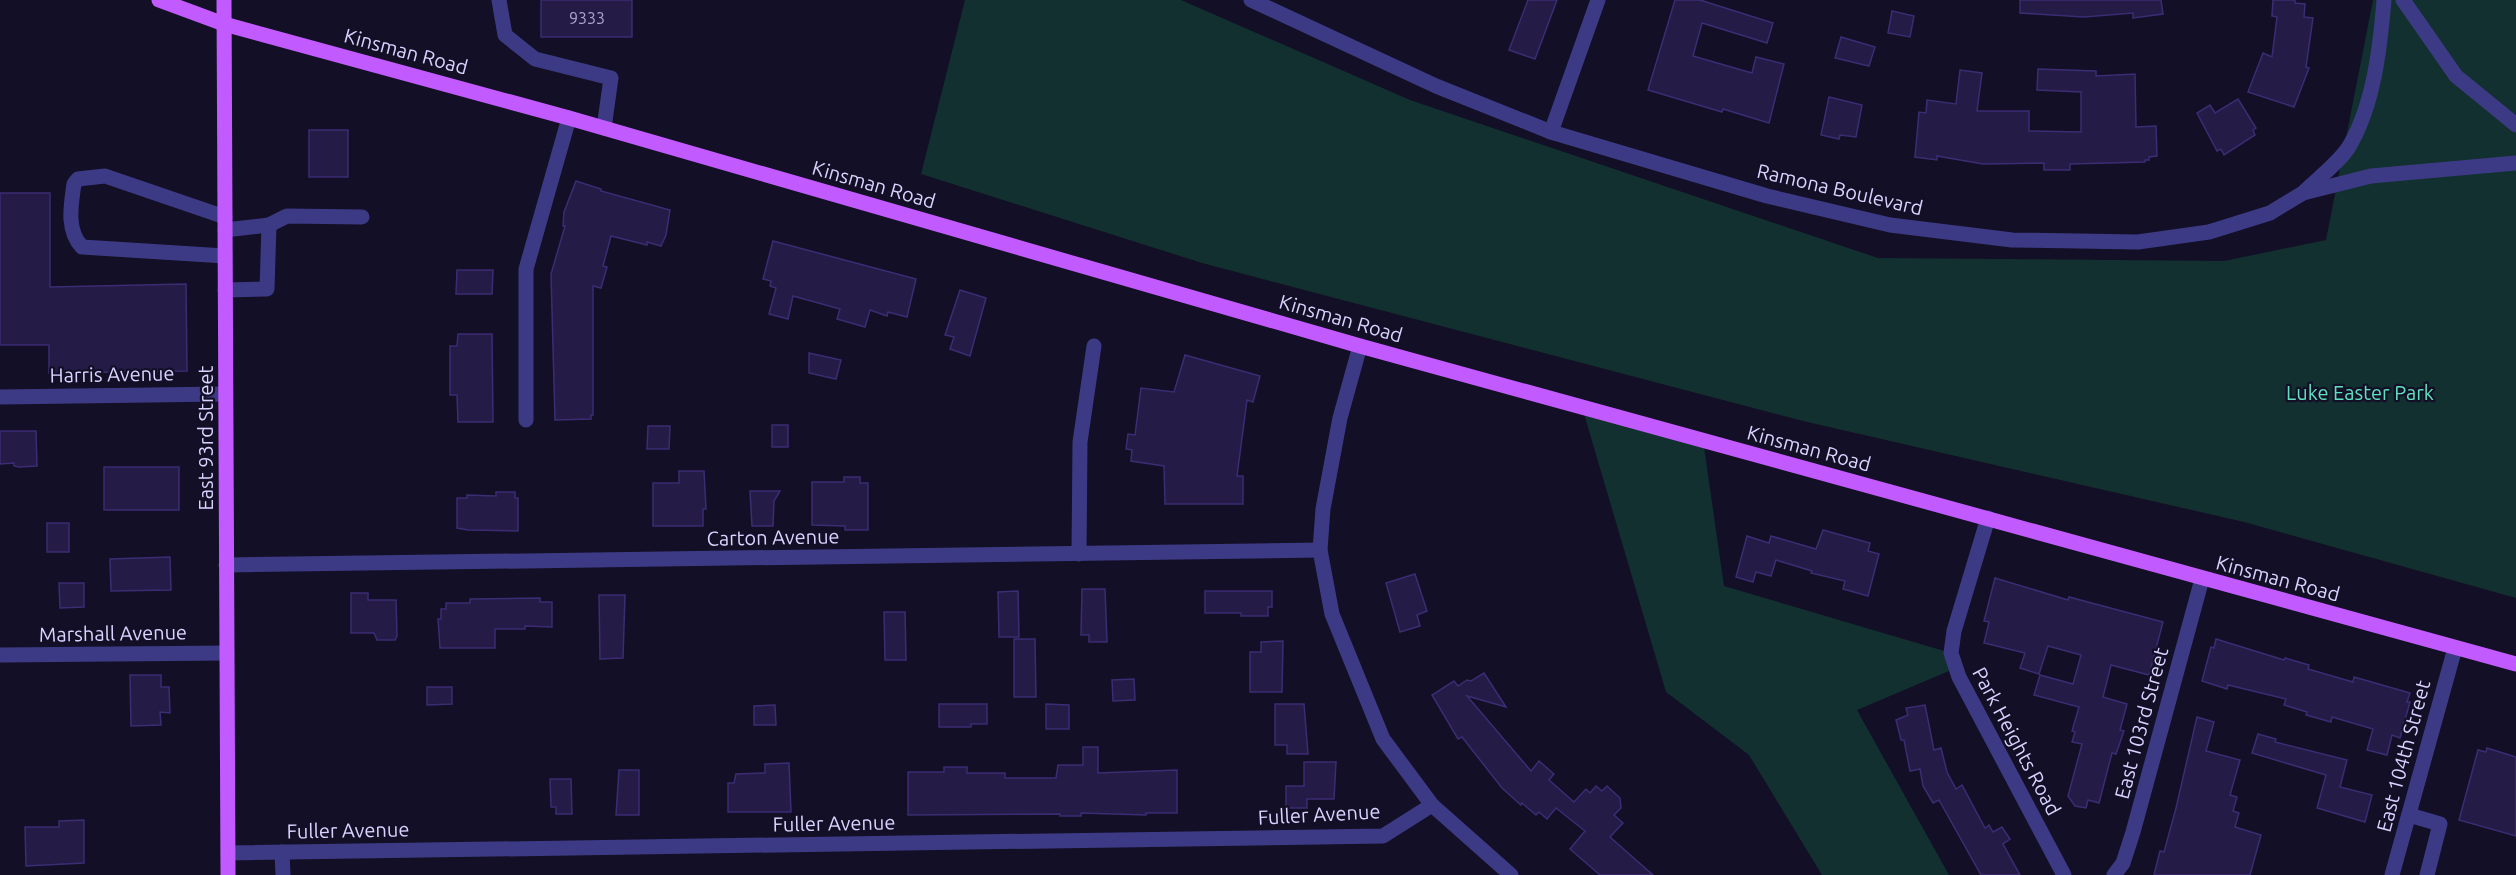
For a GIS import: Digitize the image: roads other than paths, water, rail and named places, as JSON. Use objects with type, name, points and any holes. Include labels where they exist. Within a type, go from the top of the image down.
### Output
[{"type":"main road","name":"Kinsman Road","points":[[159,0],[224,24],[569,118],[1360,346],[2516,664]]},
{"type":"main road","name":"East 93rd Street","points":[[224,0],[228,875]]},
{"type":"street","points":[[499,0],[505,35],[535,59],[611,78],[603,128]]},
{"type":"street","name":"Ramona Boulevard","points":[[1251,0],[1436,86],[1551,132],[1767,196],[1878,222],[2012,240],[2138,242],[2209,232],[2270,213],[2303,193],[2371,176],[2516,163]]},
{"type":"street","points":[[1551,132],[1598,0]]},
{"type":"street","points":[[2303,193],[2349,147],[2368,98],[2381,37],[2384,0]]},
{"type":"street","points":[[2403,0],[2456,76],[2516,125]]},
{"type":"street","points":[[526,420],[526,269],[569,118]]},
{"type":"street","points":[[225,256],[82,247],[75,240],[71,223],[74,184],[78,179],[89,176],[105,176],[225,224],[270,225],[287,216],[362,218]]},
{"type":"street","points":[[225,290],[267,290],[270,225]]},
{"type":"street","points":[[1079,554],[1080,442],[1094,346]]},
{"type":"street","points":[[1360,346],[1330,462],[1323,509],[1320,550],[1332,614],[1383,739],[1432,805],[1511,875]]},
{"type":"street","name":"Harris Avenue","points":[[0,397],[225,394]]},
{"type":"street","name":"Park Heights Road","points":[[1988,519],[1954,631],[1951,653],[1959,677],[2064,875]]},
{"type":"street","name":"Carton Avenue","points":[[226,565],[1320,550]]},
{"type":"street","name":"East 103rd Street","points":[[2114,875],[2123,863],[2133,832],[2202,579]]},
{"type":"street","name":"East 104th Street","points":[[2398,873],[2409,815],[2455,648]]},
{"type":"street","name":"Marshall Avenue","points":[[0,655],[226,653]]},
{"type":"street","name":"Fuller Avenue","points":[[228,853],[1383,836],[1432,805]]},
{"type":"street","points":[[2409,815],[2440,825],[2427,875]]},
{"type":"street","points":[[282,852],[283,875]]},
{"type":"park label","name":"Luke Easter Park","points":[[2360,392]]}]
